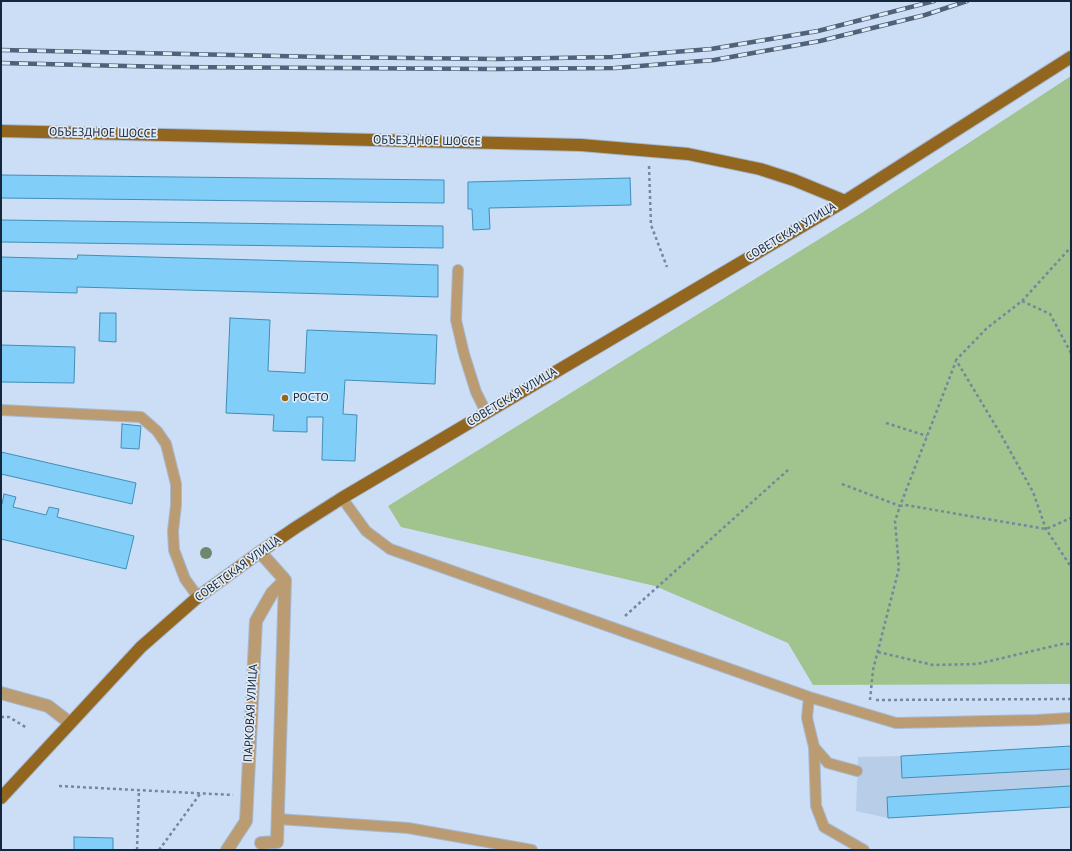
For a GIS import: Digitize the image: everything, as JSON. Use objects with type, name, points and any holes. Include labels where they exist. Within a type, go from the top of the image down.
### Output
[{"type":"main road","name":"СОВЕТСКАЯ УЛИЦА","points":[[1,798],[141,647],[198,597],[260,552],[342,498],[845,201],[1071,57]]},
{"type":"main road","name":"ОБЪЕЗДНОЕ ШОССЕ","points":[[1,131],[581,145],[688,154],[760,169],[794,180],[845,201]]},
{"type":"street","points":[[260,552],[285,580],[277,842],[261,843]]},
{"type":"street","name":"ПАРКОВАЯ УЛИЦА","points":[[227,850],[246,821],[256,621],[272,593],[285,580]]},
{"type":"street","points":[[1,693],[48,706],[70,723]]},
{"type":"lane","points":[[458,270],[456,320],[471,377],[476,392],[486,412]]},
{"type":"lane","points":[[1,410],[141,417],[157,431],[166,444],[176,484],[176,505],[173,531],[174,550],[185,579],[198,597]]},
{"type":"lane","points":[[342,498],[366,531],[390,549],[809,697],[896,723],[1071,718]]},
{"type":"lane","points":[[809,697],[807,718],[814,747],[816,806],[824,827],[864,850]]},
{"type":"lane","points":[[814,747],[828,763],[857,771]]},
{"type":"lane","points":[[278,819],[408,828],[532,850]]},
{"type":"path","points":[[649,151],[651,225],[668,266]]},
{"type":"path","points":[[1071,247],[1022,301],[987,328],[956,360],[895,522],[899,568],[873,670],[870,700],[1071,699]]},
{"type":"path","points":[[1022,301],[1050,314],[1071,353]]},
{"type":"path","points":[[956,360],[1000,433],[1033,492],[1046,529],[1071,567]]},
{"type":"path","points":[[886,423],[927,436]]},
{"type":"path","points":[[621,620],[788,470]]},
{"type":"path","points":[[842,484],[900,506],[905,505],[1046,529],[1071,518]]},
{"type":"path","points":[[878,652],[933,665],[977,664],[1062,644],[1071,644]]},
{"type":"path","points":[[1,717],[9,717],[27,728]]},
{"type":"path","points":[[59,786],[247,796]]},
{"type":"path","points":[[137,850],[139,790]]},
{"type":"path","points":[[159,850],[200,794]]},
{"type":"shaded area","points":[[1071,746],[1071,807],[888,818],[856,811],[858,757],[901,756]]},
{"type":"green space","points":[[1071,76],[1071,684],[813,685],[788,643],[655,586],[401,527],[388,506],[863,212]]},
{"type":"building","points":[[1,175],[444,180],[444,203],[1,198]]},
{"type":"building","points":[[630,178],[631,205],[489,208],[490,229],[473,230],[472,209],[468,209],[468,182]]},
{"type":"building","points":[[1,220],[443,226],[443,248],[1,242]]},
{"type":"building","points":[[78,255],[438,265],[438,297],[77,287],[77,293],[1,291],[1,257],[77,259]]},
{"type":"building","points":[[100,313],[116,313],[116,342],[99,341]]},
{"type":"building","name":"РОСТО","points":[[230,318],[270,320],[268,371],[305,373],[307,330],[437,335],[435,384],[345,380],[343,414],[357,415],[355,461],[322,460],[323,417],[307,417],[307,432],[273,431],[274,415],[226,413]]},
{"type":"building","points":[[1,345],[75,347],[74,383],[1,382]]},
{"type":"building","points":[[122,424],[141,426],[139,449],[121,448]]},
{"type":"building","points":[[1,452],[136,483],[132,504],[1,474]]},
{"type":"building","points":[[4,494],[16,497],[13,507],[46,515],[49,507],[59,509],[57,517],[134,536],[126,569],[1,539],[1,504]]},
{"type":"building","points":[[1071,746],[1071,769],[902,778],[901,756]]},
{"type":"building","points":[[1071,786],[1071,807],[888,818],[887,797]]},
{"type":"building","points":[[74,837],[113,838],[113,850],[74,850]]},
{"type":"railway","points":[[1,50],[497,59],[612,57],[711,49],[818,31],[934,1]]},
{"type":"railway","points":[[1,63],[168,67],[496,69],[615,68],[714,60],[820,41],[925,15],[967,1]]},
{"type":"place","name":"РОСТО","points":[[285,398]]}]
